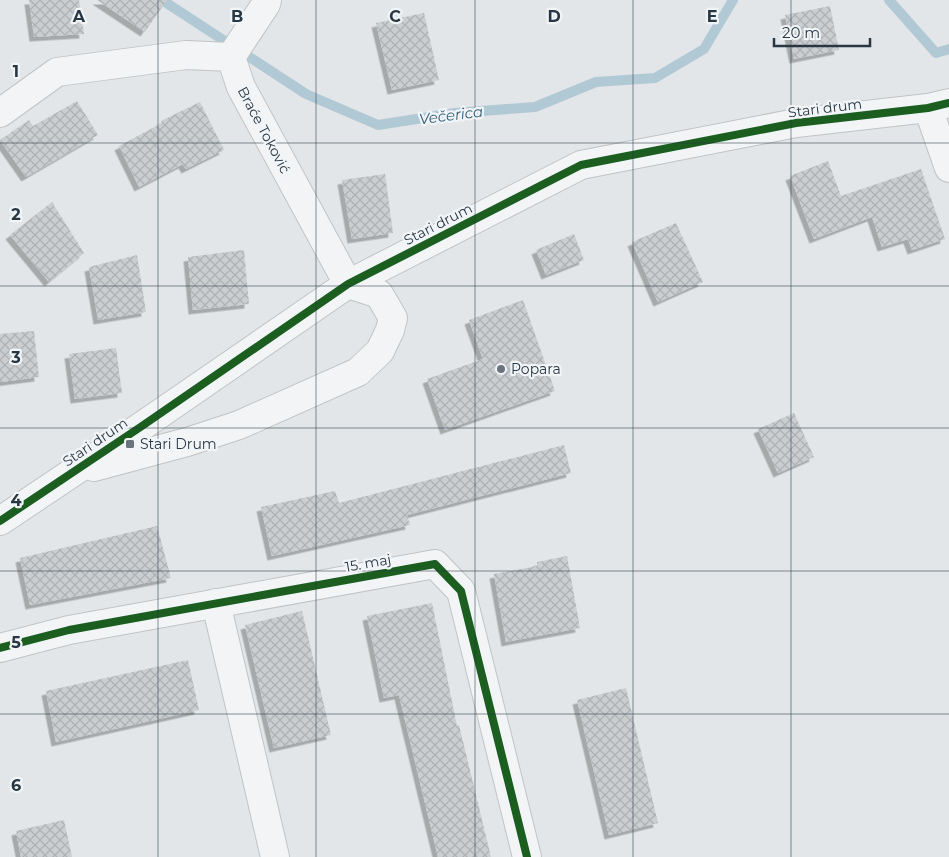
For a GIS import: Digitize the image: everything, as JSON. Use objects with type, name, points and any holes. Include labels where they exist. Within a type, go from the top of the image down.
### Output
[{"type":"street","points":[[0,113],[57,72],[186,56],[231,57],[266,2]]},
{"type":"street","name":"Braće Toković","points":[[231,57],[241,88],[348,284]]},
{"type":"street","points":[[939,105],[949,168]]},
{"type":"street","name":"Stari drum","points":[[0,521],[348,284],[580,165],[796,124],[939,105]]},
{"type":"street","points":[[74,472],[187,442],[239,425],[358,372],[380,351],[390,330],[393,318],[380,294],[348,284]]},
{"type":"street","name":"15. maj","points":[[0,648],[69,630],[435,564],[461,591],[527,857]]},
{"type":"street","points":[[216,603],[275,857]]},
{"type":"building","points":[[29,0],[79,0],[84,34],[34,37]]},
{"type":"building","points":[[97,0],[167,0],[145,32]]},
{"type":"building","points":[[830,6],[839,50],[794,59],[785,15]]},
{"type":"building","points":[[424,13],[439,80],[392,90],[376,23]]},
{"type":"building","points":[[77,101],[98,135],[26,177],[0,140],[29,120],[33,126]]},
{"type":"building","points":[[200,102],[224,150],[186,169],[183,164],[139,187],[119,146],[162,123],[161,121]]},
{"type":"building","points":[[828,161],[841,196],[921,169],[945,239],[912,250],[908,239],[882,247],[872,217],[814,239],[790,176]]},
{"type":"building","points":[[385,174],[393,233],[352,239],[342,180]]},
{"type":"building","points":[[52,202],[84,253],[49,282],[10,235]]},
{"type":"building","points":[[676,223],[703,282],[658,302],[632,242]]},
{"type":"building","points":[[574,234],[584,260],[546,275],[536,250]]},
{"type":"building","points":[[244,250],[249,304],[193,310],[188,257]]},
{"type":"building","points":[[137,255],[146,312],[98,320],[89,267]]},
{"type":"building","name":"Popara","points":[[523,300],[555,391],[445,430],[427,379],[483,359],[469,320]]},
{"type":"building","points":[[34,331],[39,377],[0,382],[0,334]]},
{"type":"building","points":[[116,348],[122,393],[75,399],[69,354]]},
{"type":"building","points":[[794,413],[814,457],[778,473],[758,429]]},
{"type":"building","points":[[564,445],[571,473],[407,515],[410,525],[272,556],[261,507],[335,491],[339,503]]},
{"type":"building","points":[[157,526],[171,578],[30,605],[20,558]]},
{"type":"building","points":[[567,556],[580,628],[506,642],[494,574],[537,566],[537,562]]},
{"type":"building","points":[[432,603],[457,726],[459,725],[491,857],[438,857],[399,695],[384,698],[367,616]]},
{"type":"building","points":[[302,611],[331,735],[274,748],[245,625]]},
{"type":"building","points":[[188,660],[199,710],[56,742],[46,691]]},
{"type":"building","points":[[626,688],[658,823],[609,835],[577,700]]},
{"type":"building","points":[[64,820],[72,857],[21,857],[16,831]]},
{"type":"waterway","name":"Večerica","points":[[162,0],[306,94],[378,125],[455,113],[535,107],[596,82],[655,78],[704,49],[733,0]]},
{"type":"waterway","name":"Večerica","points":[[889,0],[936,53],[949,49]]},
{"type":"cycle path","points":[[0,521],[348,284],[581,165],[796,123],[928,108],[949,103]]},
{"type":"cycle path","points":[[0,648],[69,630],[435,564],[461,591],[527,857]]},
{"type":"place","name":"Popara","points":[[501,369]]},
{"type":"place","name":"Stari Drum","points":[[130,444]]}]
